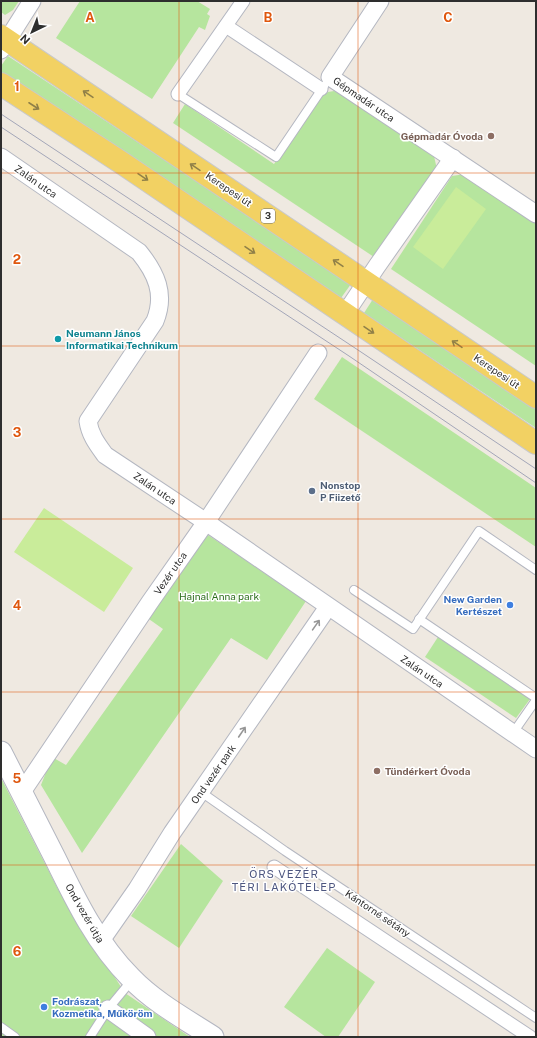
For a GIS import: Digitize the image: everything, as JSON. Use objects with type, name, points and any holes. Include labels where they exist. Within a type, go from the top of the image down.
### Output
[{"type":"main road","name":"Kerepesi út","points":[[3,42],[366,282],[536,397]]},
{"type":"main road","points":[[1,84],[122,163],[536,443]]},
{"type":"street","points":[[3,42],[32,1]]},
{"type":"street","points":[[178,94],[243,1]]},
{"type":"street","name":"Gépmadár utca","points":[[380,1],[326,83],[452,158],[536,214]]},
{"type":"street","points":[[226,26],[326,83]]},
{"type":"street","name":"Zalán utca","points":[[1,157],[139,252],[154,272],[159,287],[160,310],[155,321],[88,421],[94,440],[105,455],[324,600],[536,749]]},
{"type":"street","points":[[345,314],[452,158]]},
{"type":"street","name":"Vezér utca","points":[[22,792],[141,615],[206,522],[318,353]]},
{"type":"street","name":"Ond vezér park","points":[[100,942],[201,792],[324,600]]},
{"type":"street","name":"Ond vezér útja","points":[[1,752],[78,905],[100,942],[132,980],[153,997],[212,1037]]},
{"type":"street","name":"Kántorné sétány","points":[[274,868],[530,1037]]},
{"type":"street","points":[[108,1009],[147,1037]]},
{"type":"lane","points":[[178,94],[276,157],[326,83]]},
{"type":"lane","points":[[354,590],[413,629],[479,531],[536,570]]},
{"type":"lane","points":[[419,620],[536,699],[513,733]]},
{"type":"lane","name":"Kántorné sétány","points":[[201,792],[285,851],[536,1018]]},
{"type":"lane","points":[[90,1037],[108,1009],[132,980]]},
{"type":"lane","points":[[1,1027],[15,1037]]},
{"type":"green space","points":[[1,1],[19,1],[13,10],[5,15],[1,12]]},
{"type":"green space","points":[[80,1],[197,1],[210,9],[207,14],[210,16],[205,30],[199,27],[152,99],[56,38]]},
{"type":"green space","points":[[8,56],[351,284],[341,298],[1,72],[1,66]]},
{"type":"green space","points":[[334,91],[340,93],[434,156],[436,172],[377,259],[173,123],[185,104],[274,164],[321,96],[328,92]]},
{"type":"green space","points":[[465,174],[536,220],[536,366],[391,269],[452,176]]},
{"type":"green space","points":[[456,187],[486,209],[443,269],[413,247]]},
{"type":"green space","points":[[373,299],[536,408],[536,428],[364,313]]},
{"type":"green space","points":[[342,357],[536,488],[536,547],[314,399]]},
{"type":"green space","points":[[44,508],[133,568],[104,612],[14,552]]},
{"type":"green space","name":"Hajnal Anna park","points":[[208,535],[306,601],[267,660],[231,638],[82,853],[41,785],[52,757],[66,765],[163,629],[146,617]]},
{"type":"green space","points":[[438,637],[530,699],[516,718],[425,657]]},
{"type":"green space","points":[[1,778],[59,891],[125,993],[190,1037],[1,1037]]},
{"type":"green space","points":[[181,844],[223,881],[179,948],[131,916]]},
{"type":"green space","points":[[327,948],[375,982],[338,1037],[326,1037],[284,1007]]},
{"type":"tram line","points":[[1,114],[536,469]]},
{"type":"tram line","points":[[1,127],[349,356],[536,483]]},
{"type":"place","name":"Gépmadár Óvoda","points":[[491,136]]},
{"type":"place","name":"Neumann János Informatikai Technikum","points":[[58,339]]},
{"type":"place","name":"Nonstop P Fiizető","points":[[312,491]]},
{"type":"place","name":"New Garden Kertészet","points":[[510,605]]},
{"type":"place","name":"Tündérkert Óvoda","points":[[377,771]]},
{"type":"place","name":"Fodrászat, Kozmetika, Műköröm","points":[[44,1007]]},
{"type":"district","name":"ÖRS VEZÉR TÉRI LAKÓTELEP","points":[[284,880]]}]
